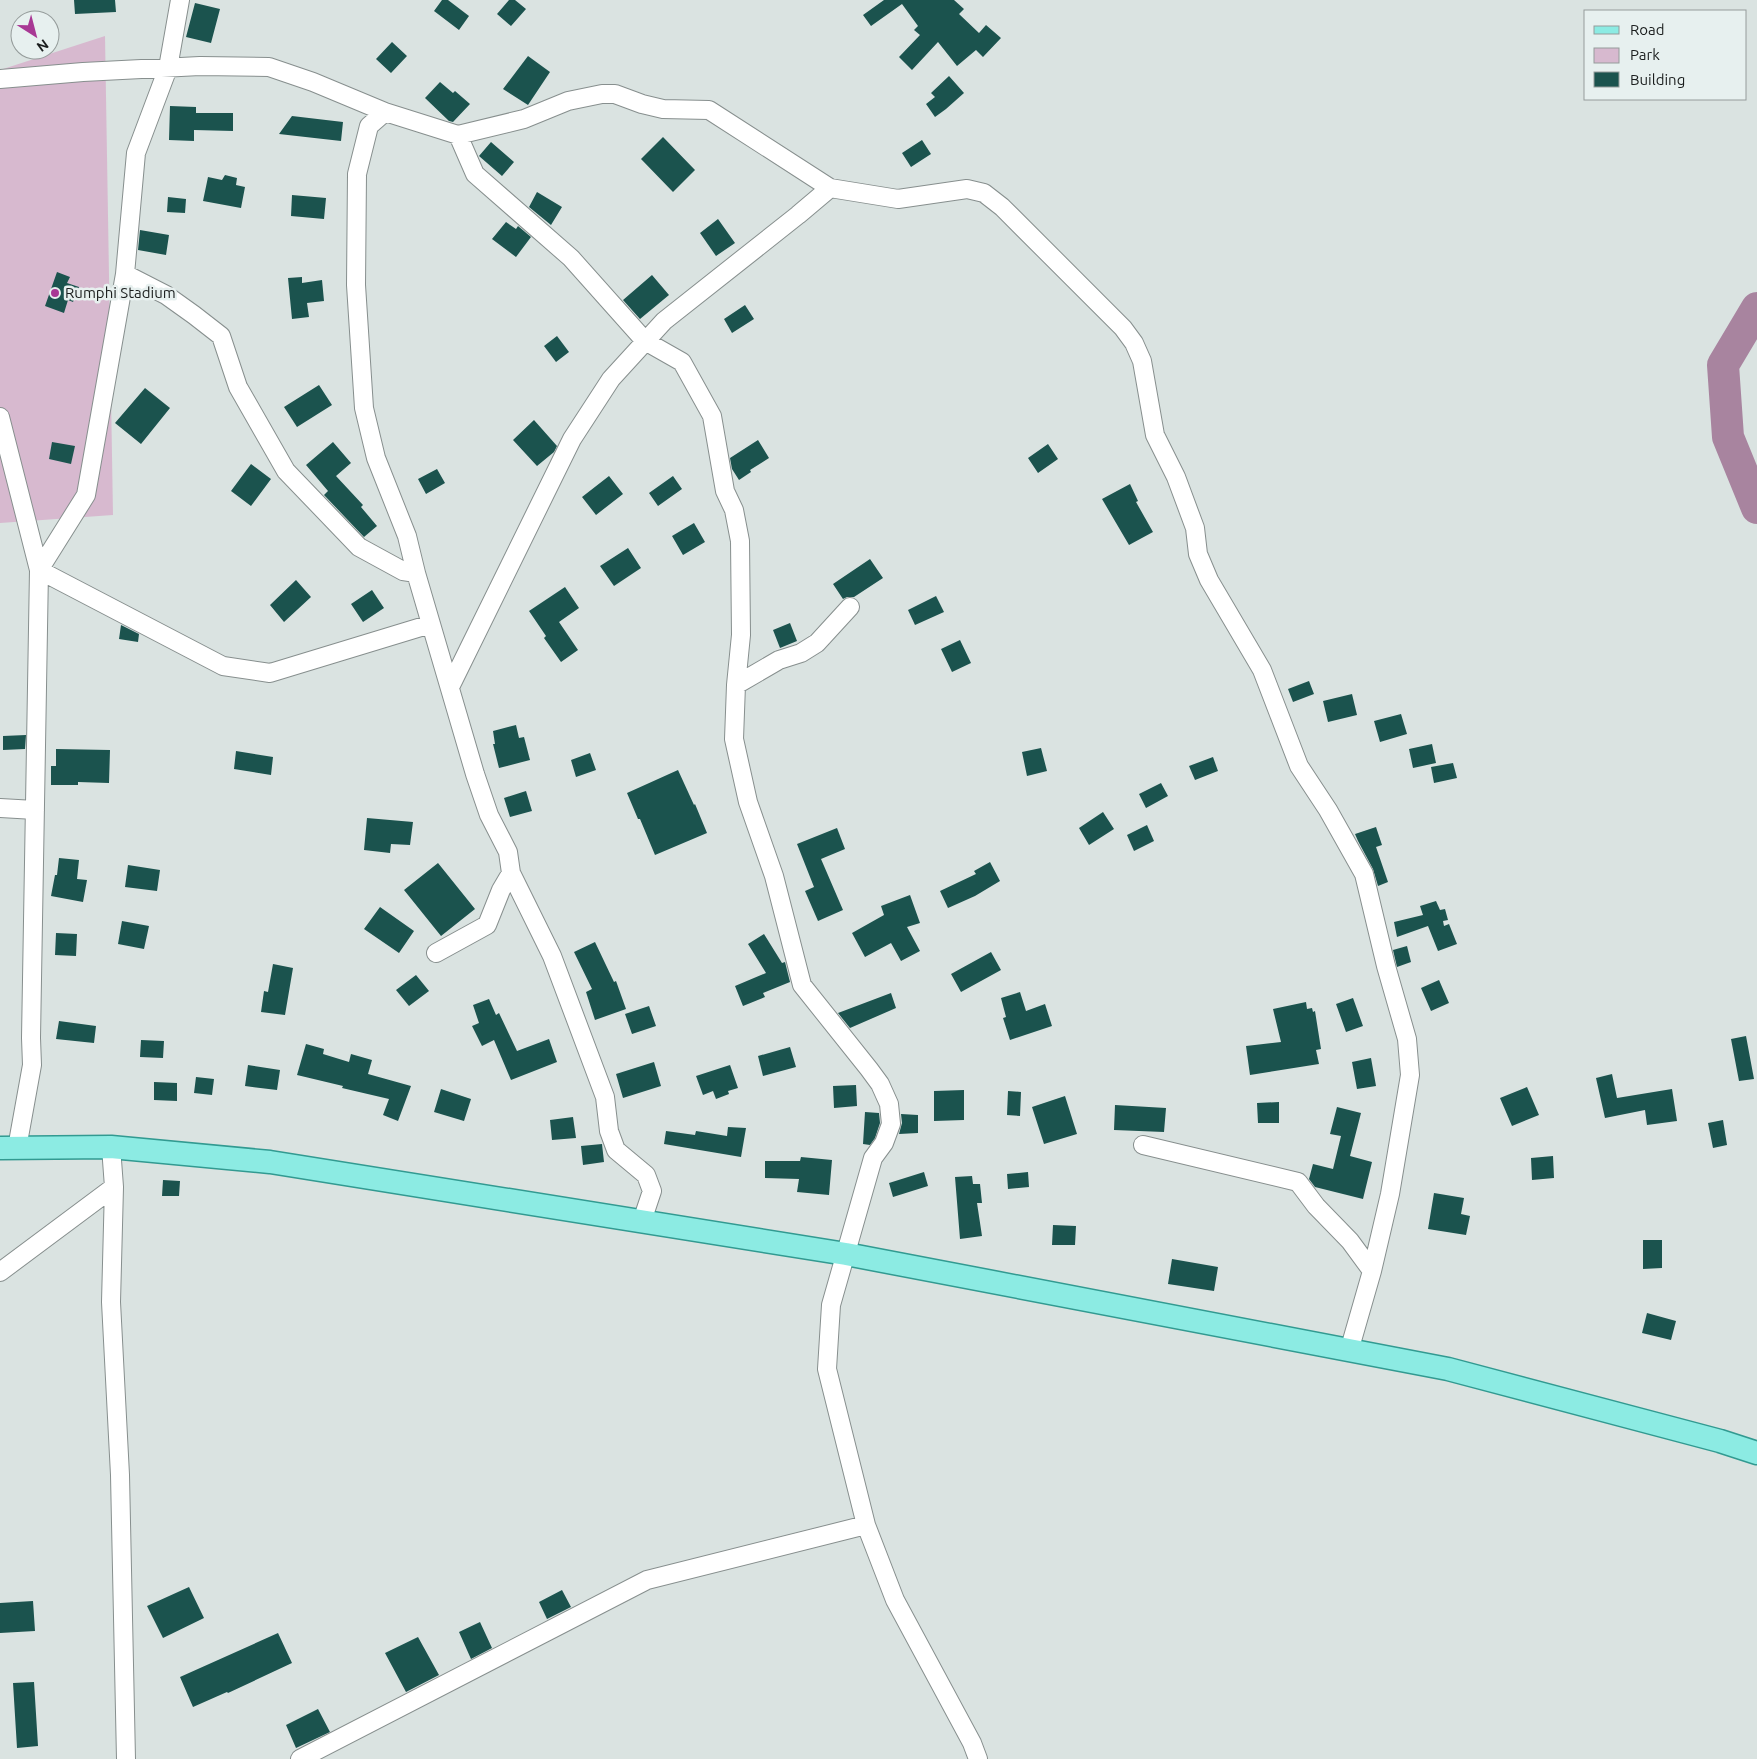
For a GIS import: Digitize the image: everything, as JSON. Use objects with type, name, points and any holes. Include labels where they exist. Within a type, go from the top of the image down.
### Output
[{"type":"main road","points":[[8,1148],[111,1148],[270,1162],[846,1254],[1448,1369],[1720,1441],[1757,1453]]},
{"type":"street","points":[[40,570],[86,495],[126,274],[136,153],[168,68],[180,0]]},
{"type":"street","points":[[0,79],[83,72],[200,66],[269,66],[385,112],[458,135],[524,119],[568,101],[602,94],[615,94],[662,109],[709,110],[830,188],[898,199],[967,190],[984,193],[1016,220],[1123,328],[1134,343],[1142,361],[1155,435],[1176,477],[1195,528],[1198,554],[1209,580],[1262,670],[1299,766],[1328,810],[1364,874],[1386,966],[1407,1039],[1410,1075],[1390,1194],[1372,1272],[1349,1350]]},
{"type":"street","points":[[385,112],[369,126],[357,174],[356,285],[364,408],[376,458],[407,536],[416,573],[475,774],[489,815],[508,852],[511,873],[552,956],[605,1098],[609,1131],[616,1150],[646,1175],[652,1191],[642,1220]]},
{"type":"street","points":[[458,135],[475,174],[572,258],[645,341],[682,362],[712,416],[725,491],[734,510],[740,541],[741,635],[736,685],[734,739],[748,802],[774,876],[802,985],[880,1084],[889,1104],[892,1124],[884,1143],[873,1158],[831,1305],[826,1369],[866,1525],[894,1600],[972,1743],[978,1759]]},
{"type":"street","points":[[450,688],[572,439],[611,379],[664,322],[830,188]]},
{"type":"street","points":[[126,274],[166,295],[221,336],[238,388],[286,471],[359,547],[403,571],[416,573]]},
{"type":"street","points":[[0,417],[40,570],[32,1064],[8,1148]]},
{"type":"street","points":[[40,570],[223,666],[270,673],[431,624]]},
{"type":"street","points":[[736,685],[779,660],[801,652],[817,642],[850,607]]},
{"type":"street","points":[[0,808],[35,810]]},
{"type":"street","points":[[436,953],[487,925],[501,890],[511,873]]},
{"type":"street","points":[[1143,1145],[1298,1182],[1316,1206],[1350,1241],[1372,1272]]},
{"type":"street","points":[[111,1148],[114,1187],[111,1302],[120,1475],[126,1759]]},
{"type":"street","points":[[0,1272],[114,1187]]},
{"type":"street","points":[[300,1759],[647,1580],[866,1525]]},
{"type":"green space","name":"Rumphi Stadium","points":[[105,36],[113,515],[0,523],[0,70],[31,60],[60,60],[60,51]]},
{"type":"building","points":[[74,0],[115,0],[116,12],[75,14]]},
{"type":"building","points":[[442,0],[448,0],[469,16],[459,30],[434,11]]},
{"type":"building","points":[[509,0],[515,0],[526,9],[511,26],[497,14]]},
{"type":"building","points":[[884,0],[954,0],[964,9],[959,14],[979,33],[986,25],[1001,38],[983,57],[976,50],[957,66],[938,42],[912,70],[899,57],[920,35],[914,30],[918,26],[902,4],[871,26],[863,15]]},
{"type":"building","points":[[195,3],[220,9],[211,43],[186,37]]},
{"type":"building","points":[[392,42],[407,56],[391,73],[376,59]]},
{"type":"building","points":[[528,56],[550,72],[528,105],[503,89]]},
{"type":"building","points":[[949,76],[964,93],[935,117],[926,104],[935,97],[931,93]]},
{"type":"building","points":[[440,82],[453,93],[455,91],[470,104],[453,122],[449,121],[425,98]]},
{"type":"building","points":[[170,106],[196,107],[196,113],[233,113],[233,131],[194,130],[194,141],[169,140]]},
{"type":"building","points":[[292,116],[343,122],[341,141],[279,134]]},
{"type":"building","points":[[663,137],[695,170],[673,192],[641,159]]},
{"type":"building","points":[[922,140],[931,154],[911,167],[902,153]]},
{"type":"building","points":[[491,142],[514,162],[502,176],[479,156]]},
{"type":"building","points":[[225,175],[237,178],[236,185],[245,187],[241,208],[203,201],[208,177],[222,180]]},
{"type":"building","points":[[537,192],[562,207],[551,225],[529,207]]},
{"type":"building","points":[[292,195],[326,198],[324,219],[291,216]]},
{"type":"building","points":[[168,197],[186,199],[185,213],[167,212]]},
{"type":"building","points":[[718,219],[735,243],[716,256],[700,233]]},
{"type":"building","points":[[506,222],[516,229],[518,226],[531,237],[516,257],[492,239]]},
{"type":"building","points":[[140,230],[169,235],[166,255],[138,250]]},
{"type":"building","points":[[57,272],[70,277],[67,283],[79,287],[73,302],[68,300],[64,313],[45,306]]},
{"type":"building","points":[[652,275],[669,295],[640,319],[623,300]]},
{"type":"building","points":[[302,277],[302,283],[322,280],[324,301],[307,303],[309,317],[292,319],[288,278]]},
{"type":"building","points":[[745,305],[754,319],[732,333],[724,319]]},
{"type":"building","points":[[557,336],[569,352],[556,362],[544,346]]},
{"type":"building","points":[[319,385],[332,405],[297,427],[284,407]]},
{"type":"building","points":[[145,388],[170,408],[141,444],[115,423]]},
{"type":"building","points":[[534,420],[557,446],[554,452],[537,466],[513,440]]},
{"type":"building","points":[[758,440],[769,458],[750,470],[751,472],[739,480],[732,469],[730,458]]},
{"type":"building","points":[[52,442],[75,446],[71,464],[49,459]]},
{"type":"building","points":[[333,442],[351,463],[336,476],[363,505],[361,507],[377,526],[364,537],[324,495],[328,491],[306,465]]},
{"type":"building","points":[[1048,444],[1058,459],[1038,473],[1028,458]]},
{"type":"building","points":[[251,464],[271,479],[251,506],[231,491]]},
{"type":"building","points":[[437,469],[445,483],[426,494],[418,479]]},
{"type":"building","points":[[609,476],[623,494],[596,515],[582,497]]},
{"type":"building","points":[[673,476],[682,489],[658,506],[649,493]]},
{"type":"building","points":[[1130,484],[1138,501],[1136,502],[1153,532],[1129,545],[1102,499]]},
{"type":"building","points":[[694,523],[705,542],[683,555],[672,536]]},
{"type":"building","points":[[628,548],[641,568],[614,586],[600,566]]},
{"type":"building","points":[[870,559],[883,578],[854,597],[843,599],[833,584]]},
{"type":"building","points":[[296,580],[311,597],[284,622],[270,605]]},
{"type":"building","points":[[565,587],[579,608],[559,622],[578,650],[561,662],[544,638],[546,636],[529,611]]},
{"type":"building","points":[[372,590],[384,608],[363,622],[351,604]]},
{"type":"building","points":[[936,596],[944,612],[915,625],[908,610]]},
{"type":"building","points":[[790,623],[797,641],[780,648],[773,630]]},
{"type":"building","points":[[121,625],[139,634],[138,642],[119,639]]},
{"type":"building","points":[[960,640],[971,663],[952,672],[941,649]]},
{"type":"building","points":[[1309,681],[1314,694],[1293,702],[1288,689]]},
{"type":"building","points":[[1352,694],[1357,715],[1328,722],[1323,701]]},
{"type":"building","points":[[1401,714],[1407,734],[1380,742],[1374,721]]},
{"type":"building","points":[[516,725],[519,738],[524,737],[530,760],[499,768],[493,744],[495,744],[493,731]]},
{"type":"building","points":[[26,735],[25,749],[3,750],[3,736]]},
{"type":"building","points":[[1432,744],[1436,763],[1413,768],[1409,749]]},
{"type":"building","points":[[1041,748],[1047,771],[1027,776],[1022,752]]},
{"type":"building","points":[[56,749],[110,750],[109,783],[78,782],[78,785],[51,785],[51,766],[56,766]]},
{"type":"building","points":[[236,751],[273,757],[271,775],[234,769]]},
{"type":"building","points":[[590,753],[596,770],[576,777],[571,760]]},
{"type":"building","points":[[1213,757],[1218,771],[1195,780],[1189,766]]},
{"type":"building","points":[[1453,763],[1457,778],[1434,783],[1431,767]]},
{"type":"building","points":[[678,770],[707,833],[655,855],[627,793]]},
{"type":"building","points":[[1161,783],[1168,796],[1146,808],[1139,794]]},
{"type":"building","points":[[526,791],[532,811],[510,817],[504,798]]},
{"type":"building","points":[[1103,812],[1114,829],[1089,845],[1079,828]]},
{"type":"building","points":[[367,818],[413,822],[410,845],[391,844],[390,853],[364,850]]},
{"type":"building","points":[[1147,825],[1154,841],[1134,851],[1127,835]]},
{"type":"building","points":[[1376,827],[1382,845],[1376,847],[1388,882],[1378,886],[1373,869],[1355,834]]},
{"type":"building","points":[[837,828],[845,849],[821,859],[843,910],[818,921],[805,891],[814,887],[797,844]]},
{"type":"building","points":[[59,858],[79,860],[77,879],[87,880],[83,902],[51,896],[55,875],[57,875]]},
{"type":"building","points":[[990,862],[1000,881],[975,896],[948,908],[940,891],[976,874],[974,871]]},
{"type":"building","points":[[438,863],[475,909],[441,936],[404,890]]},
{"type":"building","points":[[128,865],[160,870],[157,891],[125,887]]},
{"type":"building","points":[[910,895],[920,923],[907,927],[920,951],[901,961],[891,943],[865,957],[852,933],[884,915],[881,906]]},
{"type":"building","points":[[1436,901],[1440,910],[1445,909],[1448,920],[1443,921],[1444,926],[1449,924],[1457,944],[1438,951],[1428,926],[1397,937],[1394,922],[1423,915],[1420,906]]},
{"type":"building","points":[[380,907],[414,931],[399,953],[364,929]]},
{"type":"building","points":[[122,921],[149,926],[144,949],[118,944]]},
{"type":"building","points":[[56,933],[77,934],[76,956],[55,955]]},
{"type":"building","points":[[764,934],[782,963],[785,962],[790,982],[763,993],[765,997],[743,1006],[735,986],[766,973],[748,944]]},
{"type":"building","points":[[595,942],[614,982],[616,981],[626,1009],[595,1020],[586,992],[592,989],[574,952]]},
{"type":"building","points":[[1407,946],[1411,962],[1397,967],[1393,950]]},
{"type":"building","points":[[991,952],[1001,970],[961,992],[951,974]]},
{"type":"building","points":[[273,964],[293,968],[285,1015],[261,1012],[264,991],[268,992]]},
{"type":"building","points":[[416,975],[429,991],[409,1006],[396,990]]},
{"type":"building","points":[[1439,980],[1449,1003],[1431,1011],[1421,988]]},
{"type":"building","points":[[1020,992],[1026,1011],[1045,1004],[1052,1026],[1010,1040],[1003,1018],[1006,1017],[1001,998]]},
{"type":"building","points":[[891,993],[896,1008],[850,1028],[838,1013]]},
{"type":"building","points":[[1353,998],[1363,1026],[1346,1032],[1336,1004]]},
{"type":"building","points":[[489,999],[496,1015],[499,1013],[517,1051],[549,1039],[557,1062],[511,1080],[494,1040],[482,1046],[472,1026],[479,1023],[473,1005]]},
{"type":"building","points":[[1306,1002],[1307,1009],[1312,1008],[1313,1012],[1315,1011],[1321,1049],[1316,1050],[1319,1064],[1250,1075],[1246,1046],[1281,1042],[1273,1009]]},
{"type":"building","points":[[649,1006],[656,1026],[632,1034],[625,1014]]},
{"type":"building","points":[[59,1021],[96,1026],[94,1043],[56,1039]]},
{"type":"building","points":[[1746,1036],[1754,1079],[1739,1081],[1731,1039]]},
{"type":"building","points":[[141,1040],[164,1041],[163,1058],[140,1057]]},
{"type":"building","points":[[306,1044],[324,1049],[323,1054],[349,1062],[351,1054],[372,1060],[368,1074],[411,1086],[398,1121],[383,1115],[389,1099],[297,1075]]},
{"type":"building","points":[[790,1047],[796,1067],[763,1076],[758,1056]]},
{"type":"building","points":[[1371,1058],[1376,1086],[1357,1089],[1352,1062]]},
{"type":"building","points":[[654,1062],[661,1086],[623,1098],[616,1074]]},
{"type":"building","points":[[248,1065],[280,1070],[277,1090],[245,1086]]},
{"type":"building","points":[[730,1065],[738,1088],[728,1091],[729,1094],[716,1099],[713,1091],[703,1095],[696,1076]]},
{"type":"building","points":[[1612,1074],[1617,1098],[1672,1089],[1677,1121],[1647,1125],[1645,1110],[1605,1118],[1596,1078]]},
{"type":"building","points":[[196,1077],[214,1079],[212,1095],[194,1093]]},
{"type":"building","points":[[154,1082],[177,1083],[177,1101],[154,1100]]},
{"type":"building","points":[[856,1085],[857,1106],[834,1108],[833,1086]]},
{"type":"building","points":[[1527,1087],[1539,1115],[1512,1126],[1500,1098]]},
{"type":"building","points":[[441,1089],[471,1099],[464,1121],[434,1112]]},
{"type":"building","points":[[964,1090],[964,1120],[934,1121],[934,1091]]},
{"type":"building","points":[[1008,1091],[1021,1092],[1020,1116],[1007,1115]]},
{"type":"building","points":[[1065,1096],[1077,1134],[1044,1144],[1032,1107]]},
{"type":"building","points":[[1279,1102],[1279,1123],[1258,1123],[1257,1103]]},
{"type":"building","points":[[1115,1105],[1166,1108],[1164,1132],[1114,1130]]},
{"type":"building","points":[[1337,1107],[1361,1113],[1350,1156],[1372,1162],[1363,1199],[1315,1187],[1309,1179],[1313,1164],[1333,1169],[1341,1136],[1330,1134]]},
{"type":"building","points":[[865,1112],[879,1113],[880,1123],[875,1138],[870,1145],[863,1144]]},
{"type":"building","points":[[901,1114],[918,1115],[918,1133],[899,1134],[902,1123]]},
{"type":"building","points":[[573,1117],[576,1138],[552,1140],[550,1120]]},
{"type":"building","points":[[1723,1120],[1727,1145],[1713,1148],[1708,1123]]},
{"type":"building","points":[[728,1127],[746,1128],[741,1157],[664,1144],[666,1131],[695,1135],[696,1131],[727,1136]]},
{"type":"building","points":[[602,1144],[604,1162],[583,1165],[581,1146]]},
{"type":"building","points":[[1553,1156],[1554,1178],[1532,1180],[1531,1158]]},
{"type":"building","points":[[801,1157],[832,1160],[829,1195],[797,1192],[799,1179],[765,1178],[765,1161],[800,1161]]},
{"type":"building","points":[[924,1172],[928,1186],[893,1197],[889,1183]]},
{"type":"building","points":[[1028,1172],[1029,1187],[1008,1189],[1007,1174]]},
{"type":"building","points":[[972,1176],[973,1184],[980,1184],[982,1203],[977,1203],[982,1236],[960,1239],[955,1177]]},
{"type":"building","points":[[163,1180],[180,1181],[179,1196],[162,1196]]},
{"type":"building","points":[[1434,1193],[1464,1198],[1461,1214],[1470,1216],[1466,1235],[1428,1229]]},
{"type":"building","points":[[1053,1225],[1076,1226],[1075,1245],[1052,1245]]},
{"type":"building","points":[[1643,1240],[1662,1240],[1662,1268],[1643,1269]]},
{"type":"building","points":[[1172,1259],[1218,1267],[1214,1291],[1168,1284]]},
{"type":"building","points":[[1647,1313],[1676,1321],[1671,1340],[1642,1333]]},
{"type":"building","points":[[189,1587],[204,1618],[163,1638],[147,1606]]},
{"type":"building","points":[[562,1590],[571,1607],[547,1619],[539,1602]]},
{"type":"building","points":[[33,1601],[35,1631],[0,1633],[0,1603]]},
{"type":"building","points":[[480,1622],[492,1648],[471,1659],[459,1632]]},
{"type":"building","points":[[278,1633],[292,1663],[193,1707],[180,1677]]},
{"type":"building","points":[[418,1637],[439,1675],[406,1692],[385,1653]]},
{"type":"building","points":[[34,1682],[38,1746],[17,1748],[13,1683]]},
{"type":"building","points":[[318,1709],[330,1732],[296,1748],[286,1725]]},
{"type":"waterway","points":[[1757,308],[1723,365],[1728,437],[1757,508]]},
{"type":"place","name":"Rumphi Stadium","points":[[55,293]]}]
